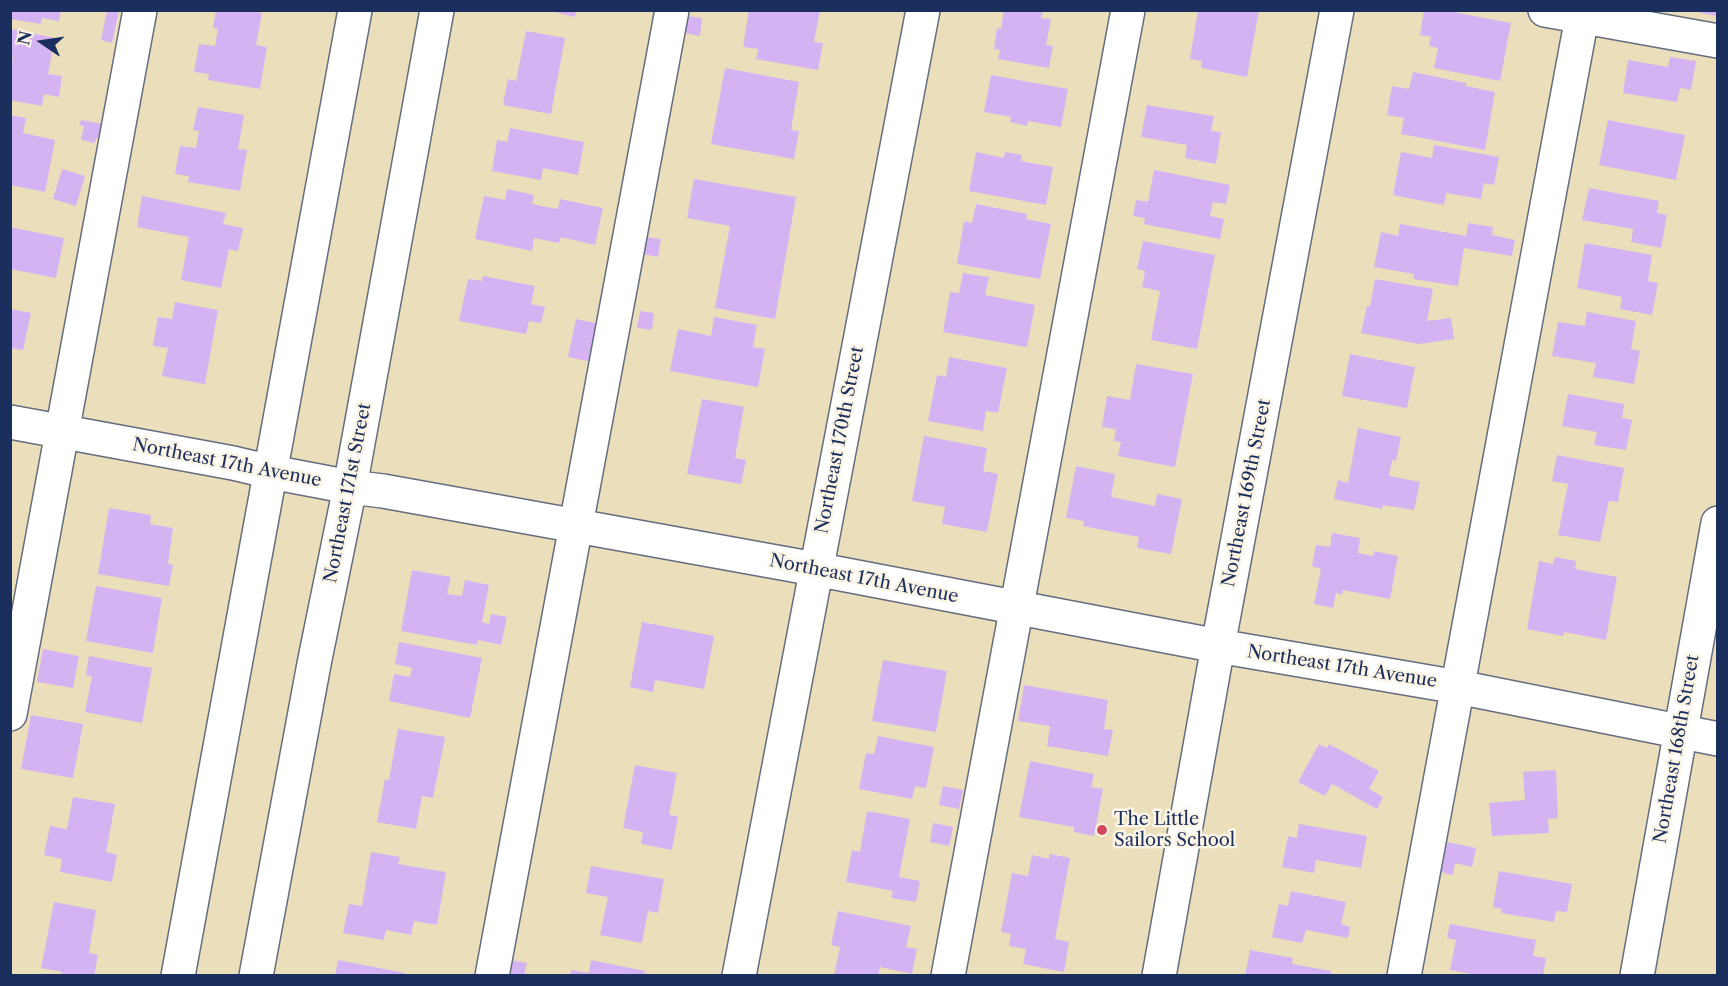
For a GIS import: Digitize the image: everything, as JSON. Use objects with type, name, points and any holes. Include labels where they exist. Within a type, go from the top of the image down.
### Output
[{"type":"street","points":[[10,714],[140,10]]},
{"type":"street","points":[[178,975],[355,10]]},
{"type":"street","name":"Northeast 171st Street","points":[[256,975],[350,487],[437,10]]},
{"type":"street","points":[[492,975],[672,10]]},
{"type":"street","name":"Northeast 170th Street","points":[[739,975],[923,10]]},
{"type":"street","points":[[948,975],[1128,10]]},
{"type":"street","name":"Northeast 169th Street","points":[[1159,975],[1337,10]]},
{"type":"street","points":[[1545,10],[1718,40]]},
{"type":"street","points":[[1404,975],[1582,17]]},
{"type":"street","name":"Northeast 17th Avenue","points":[[10,422],[350,487],[815,569],[1218,646],[1458,687],[1718,739]]},
{"type":"street","name":"Northeast 168th Street","points":[[1637,975],[1718,523]]},
{"type":"building","points":[[10,10],[61,10],[59,21],[42,18],[41,24],[10,19]]},
{"type":"building","points":[[107,10],[119,10],[112,43],[101,40]]},
{"type":"building","points":[[216,10],[246,10],[262,13],[256,45],[267,47],[260,89],[208,80],[209,74],[194,72],[199,44],[215,46],[218,29],[213,28]]},
{"type":"building","points":[[546,10],[576,10],[575,17]]},
{"type":"building","points":[[749,10],[820,10],[814,42],[823,43],[818,70],[756,59],[758,49],[743,47]]},
{"type":"building","points":[[1004,10],[1043,10],[1041,18],[1051,19],[1046,45],[1053,46],[1049,68],[998,59],[1000,50],[994,49],[997,28],[1001,29]]},
{"type":"building","points":[[1198,10],[1259,10],[1247,77],[1201,68],[1202,61],[1190,59]]},
{"type":"building","points":[[1424,10],[1443,10],[1511,23],[1500,81],[1434,68],[1438,48],[1429,46],[1431,37],[1420,35]]},
{"type":"building","points":[[1701,10],[1718,10],[1717,16],[1700,13]]},
{"type":"building","points":[[687,16],[702,18],[700,36],[685,33]]},
{"type":"building","points":[[10,29],[55,38],[48,74],[62,76],[59,97],[44,94],[42,106],[10,100],[10,69],[13,57],[10,56]]},
{"type":"building","points":[[526,31],[565,38],[551,114],[503,105],[508,79],[516,81]]},
{"type":"building","points":[[1670,57],[1696,61],[1691,90],[1680,88],[1677,102],[1623,93],[1628,60],[1668,67]]},
{"type":"building","points":[[725,68],[799,82],[791,130],[799,131],[794,159],[711,144]]},
{"type":"building","points":[[1413,72],[1466,83],[1466,86],[1495,92],[1485,150],[1401,134],[1404,118],[1387,115],[1392,86],[1409,89]]},
{"type":"building","points":[[991,75],[1068,89],[1061,127],[1028,121],[1027,126],[1010,122],[1011,117],[984,112]]},
{"type":"building","points":[[1147,105],[1214,116],[1211,131],[1221,132],[1216,164],[1185,158],[1187,145],[1141,137]]},
{"type":"building","points":[[198,107],[244,115],[238,149],[247,150],[240,191],[188,182],[189,176],[175,174],[180,146],[196,148],[199,131],[193,130]]},
{"type":"building","points":[[10,115],[26,118],[23,133],[55,140],[45,192],[10,185]]},
{"type":"building","points":[[81,120],[108,125],[105,140],[96,138],[95,143],[81,140],[84,126],[79,125]]},
{"type":"building","points":[[1608,120],[1685,135],[1676,180],[1599,165]]},
{"type":"building","points":[[510,128],[584,142],[578,175],[543,168],[541,180],[492,171],[497,140],[507,142]]},
{"type":"building","points":[[1434,145],[1499,157],[1494,185],[1484,183],[1481,199],[1446,193],[1444,205],[1393,195],[1401,152],[1432,158]]},
{"type":"building","points":[[976,152],[1004,158],[1005,152],[1022,155],[1021,161],[1053,167],[1046,205],[969,191]]},
{"type":"building","points":[[62,169],[85,176],[76,206],[53,199]]},
{"type":"building","points":[[1154,170],[1230,185],[1226,204],[1213,202],[1210,216],[1224,219],[1220,239],[1144,224],[1145,218],[1133,216],[1136,200],[1148,202]]},
{"type":"building","points":[[694,179],[796,197],[775,319],[715,308],[730,226],[687,218]]},
{"type":"building","points":[[1589,188],[1659,201],[1657,213],[1667,215],[1661,248],[1631,242],[1633,229],[1582,220]]},
{"type":"building","points":[[507,189],[534,195],[532,204],[558,209],[560,199],[603,208],[595,245],[561,237],[559,243],[534,238],[532,251],[475,239],[484,196],[505,200]]},
{"type":"building","points":[[142,196],[226,213],[223,224],[243,228],[238,251],[229,249],[221,288],[181,280],[189,237],[137,227]]},
{"type":"building","points":[[976,204],[1027,214],[1026,219],[1051,224],[1040,279],[957,264],[964,221],[972,223]]},
{"type":"building","points":[[1468,223],[1493,227],[1492,235],[1515,240],[1512,256],[1464,248],[1458,286],[1413,279],[1414,274],[1374,267],[1381,232],[1398,236],[1400,224],[1466,236]]},
{"type":"building","points":[[10,227],[64,238],[56,278],[10,269]]},
{"type":"building","points":[[646,237],[661,239],[658,257],[643,254]]},
{"type":"building","points":[[1143,241],[1215,255],[1197,349],[1151,340],[1160,291],[1142,287],[1145,271],[1137,269]]},
{"type":"building","points":[[1585,243],[1652,255],[1648,281],[1658,283],[1652,315],[1620,309],[1622,297],[1577,288]]},
{"type":"building","points":[[963,273],[989,277],[985,295],[1035,305],[1027,347],[943,332],[950,292],[959,293]]},
{"type":"building","points":[[483,276],[535,286],[531,304],[545,307],[541,323],[529,321],[526,334],[459,321],[468,279],[482,281]]},
{"type":"building","points":[[1375,279],[1433,289],[1427,321],[1451,318],[1454,339],[1419,344],[1361,333],[1367,306],[1370,306]]},
{"type":"building","points":[[175,302],[218,310],[205,384],[162,376],[168,348],[153,346],[158,317],[172,319]]},
{"type":"building","points":[[10,309],[31,313],[23,350],[10,348]]},
{"type":"building","points":[[640,311],[654,313],[652,330],[637,328]]},
{"type":"building","points":[[1587,312],[1636,321],[1631,349],[1640,351],[1634,384],[1593,377],[1596,363],[1552,356],[1558,322],[1585,326]]},
{"type":"building","points":[[714,317],[757,325],[753,347],[765,349],[758,387],[670,371],[678,329],[711,336]]},
{"type":"building","points":[[576,319],[600,324],[592,362],[568,357]]},
{"type":"building","points":[[1350,354],[1415,367],[1407,408],[1342,396]]},
{"type":"building","points":[[949,357],[1007,368],[998,413],[986,411],[983,431],[928,421],[937,375],[946,377]]},
{"type":"building","points":[[1136,364],[1193,374],[1175,467],[1118,456],[1121,442],[1114,441],[1116,429],[1102,427],[1107,396],[1130,400]]},
{"type":"building","points":[[1568,394],[1624,404],[1622,418],[1632,420],[1626,450],[1594,445],[1597,432],[1562,426]]},
{"type":"building","points":[[702,399],[744,407],[735,458],[746,460],[741,484],[687,474]]},
{"type":"building","points":[[1358,428],[1401,437],[1396,461],[1392,460],[1389,476],[1420,482],[1414,510],[1383,505],[1382,509],[1334,499],[1338,480],[1348,483]]},
{"type":"building","points":[[924,436],[987,448],[983,471],[998,474],[987,532],[942,524],[945,507],[912,501]]},
{"type":"building","points":[[1557,455],[1624,468],[1618,502],[1609,501],[1600,542],[1558,535],[1568,484],[1552,481]]},
{"type":"building","points":[[1076,466],[1115,474],[1111,497],[1155,506],[1157,494],[1182,499],[1171,554],[1137,548],[1139,537],[1083,526],[1084,521],[1066,518]]},
{"type":"building","points":[[109,508],[151,515],[150,524],[173,528],[168,564],[173,565],[169,586],[98,574]]},
{"type":"building","points":[[1332,533],[1360,538],[1358,553],[1373,556],[1374,551],[1398,556],[1390,599],[1343,590],[1342,595],[1336,593],[1333,608],[1314,604],[1321,569],[1312,566],[1316,545],[1330,547]]},
{"type":"building","points":[[1555,557],[1576,561],[1575,569],[1617,577],[1606,640],[1564,632],[1563,636],[1527,629],[1539,561],[1553,564]]},
{"type":"building","points":[[412,570],[451,577],[447,594],[462,596],[465,580],[489,585],[482,622],[489,624],[491,614],[507,617],[501,645],[478,640],[477,645],[401,631]]},
{"type":"building","points":[[96,586],[162,598],[153,653],[86,641]]},
{"type":"building","points":[[642,622],[714,636],[704,689],[655,680],[653,692],[630,687]]},
{"type":"building","points":[[399,642],[482,658],[470,718],[389,701],[394,674],[410,677],[412,668],[395,664]]},
{"type":"building","points":[[43,649],[79,656],[73,688],[37,682]]},
{"type":"building","points":[[89,656],[152,668],[142,723],[85,712],[92,676],[86,675]]},
{"type":"building","points":[[883,660],[947,671],[936,732],[872,721]]},
{"type":"building","points":[[1024,685],[1108,700],[1104,729],[1113,730],[1108,756],[1047,746],[1050,726],[1018,721]]},
{"type":"building","points":[[31,715],[83,724],[73,778],[21,769]]},
{"type":"building","points":[[398,729],[445,737],[433,798],[422,796],[416,829],[377,822],[385,779],[389,780]]},
{"type":"building","points":[[878,736],[934,747],[926,788],[915,786],[912,799],[859,789],[866,753],[874,754]]},
{"type":"building","points":[[1319,744],[1327,748],[1329,744],[1379,771],[1369,789],[1383,797],[1377,809],[1332,784],[1325,796],[1298,782]]},
{"type":"building","points":[[1030,761],[1094,774],[1091,787],[1103,789],[1094,836],[1074,832],[1074,827],[1019,817]]},
{"type":"building","points":[[635,765],[677,773],[669,815],[678,816],[672,850],[641,844],[643,832],[623,828]]},
{"type":"building","points":[[1556,770],[1558,818],[1548,819],[1549,833],[1492,836],[1489,803],[1525,800],[1523,772]]},
{"type":"building","points":[[943,786],[963,790],[959,809],[939,805]]},
{"type":"building","points":[[73,797],[115,804],[106,852],[117,855],[112,882],[60,872],[62,859],[44,855],[50,826],[67,829]]},
{"type":"building","points":[[867,811],[910,819],[899,877],[920,881],[916,902],[891,898],[893,891],[846,882],[852,850],[860,852]]},
{"type":"building","points":[[933,823],[953,827],[949,846],[930,842]]},
{"type":"building","points":[[1299,824],[1367,836],[1361,868],[1316,860],[1314,873],[1282,867],[1288,836],[1297,838]]},
{"type":"building","points":[[1447,842],[1476,848],[1472,867],[1455,863],[1453,875],[1441,872]]},
{"type":"building","points":[[371,852],[400,857],[398,864],[446,872],[437,925],[414,921],[411,935],[386,930],[384,940],[343,933],[349,904],[362,906]]},
{"type":"building","points":[[1050,854],[1070,858],[1055,939],[1069,942],[1064,972],[1023,964],[1026,949],[1009,946],[1011,934],[1001,932],[1012,873],[1028,876],[1032,855],[1049,859]]},
{"type":"building","points":[[591,866],[664,879],[658,913],[648,911],[642,943],[600,935],[608,897],[586,893]]},
{"type":"building","points":[[1499,871],[1572,884],[1567,912],[1556,911],[1554,922],[1501,913],[1502,909],[1493,907]]},
{"type":"building","points":[[1291,891],[1346,902],[1341,924],[1350,927],[1348,938],[1306,930],[1302,943],[1272,937],[1279,904],[1288,906]]},
{"type":"building","points":[[54,902],[96,910],[89,953],[98,955],[94,976],[61,976],[62,972],[41,968]]},
{"type":"building","points":[[838,911],[911,926],[906,947],[917,949],[912,974],[880,967],[878,976],[834,976],[840,947],[831,945]]},
{"type":"building","points":[[1450,924],[1536,940],[1533,956],[1546,958],[1543,976],[1482,976],[1450,970],[1456,940],[1447,938]]},
{"type":"building","points":[[1250,950],[1293,958],[1292,964],[1331,971],[1331,976],[1245,976]]},
{"type":"building","points":[[338,960],[405,973],[404,976],[335,976]]},
{"type":"building","points":[[509,960],[527,963],[524,976],[506,976]]},
{"type":"building","points":[[591,960],[645,971],[644,976],[570,976],[571,970],[589,973]]},
{"type":"place","name":"The Little Sailors School","points":[[1102,830]]}]
